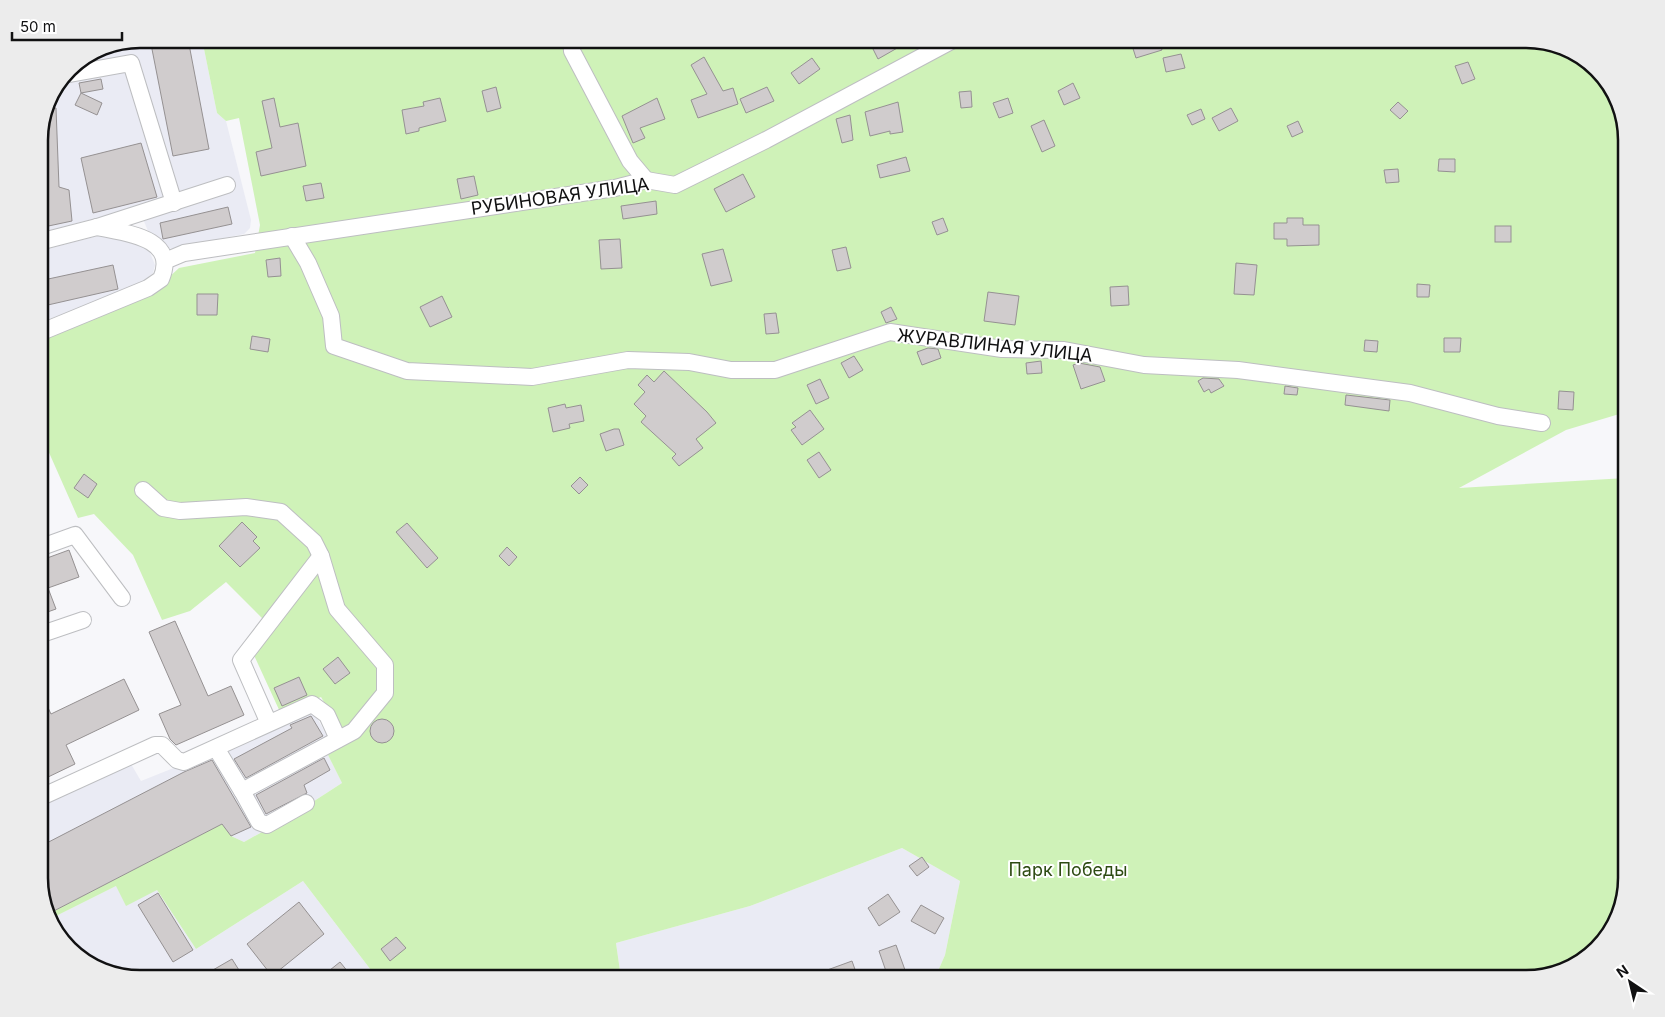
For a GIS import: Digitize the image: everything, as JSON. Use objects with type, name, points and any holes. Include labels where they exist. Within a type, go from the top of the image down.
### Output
[{"type":"street","points":[[572,48],[630,161],[646,180]]},
{"type":"street","name":"РУБИНОВАЯ УЛИЦА","points":[[164,261],[184,253],[615,188],[646,180],[675,185],[766,140],[938,48]]},
{"type":"street","points":[[77,73],[131,63],[174,203]]},
{"type":"street","points":[[48,240],[97,227],[228,185]]},
{"type":"street","points":[[48,329],[148,288],[161,279],[164,271],[164,261],[161,251],[149,241],[136,235],[97,227]]},
{"type":"street","name":"ЖУРАВЛИНАЯ УЛИЦА","points":[[292,236],[308,263],[331,316],[334,346],[407,372],[532,376],[628,360],[689,362],[731,370],[775,370],[890,332],[1002,349],[1064,350],[1144,365],[1238,370],[1410,392],[1498,416],[1542,423]]},
{"type":"street","points":[[143,490],[163,508],[180,511],[246,508],[281,512],[314,542],[321,556],[337,609],[384,665],[385,693],[354,731],[242,791]]},
{"type":"street","points":[[48,545],[75,535],[122,598]]},
{"type":"street","points":[[267,724],[267,719],[241,660],[321,556]]},
{"type":"street","points":[[48,632],[83,620]]},
{"type":"street","points":[[48,794],[155,745],[162,745],[177,760],[184,762],[312,704],[327,715],[338,739]]},
{"type":"street","points":[[216,748],[259,822],[267,825],[306,803]]},
{"type":"shaded area","points":[[128,48],[204,48],[217,113],[226,121],[251,220],[250,228],[244,234],[168,249],[148,231],[138,207],[48,231],[48,128],[52,110],[63,88],[70,79],[88,63],[104,55]]},
{"type":"shaded area","points":[[98,236],[137,243],[149,250],[155,265],[153,273],[139,285],[48,320],[48,249]]},
{"type":"shaded area","points":[[314,712],[329,740],[328,755],[342,783],[291,816],[244,842],[231,836],[222,824],[54,911],[48,883],[48,803],[131,764],[141,781]]},
{"type":"shaded area","points":[[902,848],[960,881],[945,955],[938,970],[620,970],[616,943],[750,906]]},
{"type":"shaded area","points":[[303,881],[371,970],[128,969],[104,962],[88,954],[70,938],[56,916],[116,886],[157,890],[196,949]]},
{"type":"green space","name":"Парк Победы","points":[[204,48],[1537,48],[1571,60],[1590,75],[1602,88],[1613,110],[1616,122],[1617,415],[1566,430],[1459,488],[1617,479],[1618,877],[1614,901],[1605,923],[1590,942],[1571,957],[1549,966],[1525,970],[938,970],[945,955],[960,881],[902,848],[750,906],[616,943],[620,970],[371,970],[303,881],[196,949],[157,890],[126,906],[116,886],[56,916],[54,911],[222,824],[231,836],[244,842],[291,816],[342,783],[328,755],[345,744],[390,674],[343,608],[324,551],[265,621],[226,582],[190,611],[162,620],[133,555],[94,514],[78,518],[48,450],[48,338],[153,292],[179,268],[255,253],[260,225],[239,118],[226,121],[217,113]]},
{"type":"green space","points":[[318,570],[379,666],[380,693],[346,729],[340,729],[321,697],[281,714],[253,653]]},
{"type":"building","points":[[152,48],[190,48],[209,149],[173,156]]},
{"type":"building","points":[[875,48],[897,48],[878,59],[873,49]]},
{"type":"building","points":[[1133,48],[1161,48],[1162,50],[1136,58]]},
{"type":"building","points":[[1181,54],[1185,68],[1166,72],[1163,58]]},
{"type":"building","points":[[704,57],[723,91],[733,88],[738,104],[698,118],[691,100],[707,94],[691,65]]},
{"type":"building","points":[[812,58],[820,69],[799,84],[791,73]]},
{"type":"building","points":[[1468,62],[1475,79],[1462,84],[1455,66]]},
{"type":"building","points":[[101,79],[103,89],[81,93],[79,83]]},
{"type":"building","points":[[1073,83],[1080,98],[1064,105],[1058,91]]},
{"type":"building","points":[[496,87],[501,108],[487,112],[482,91]]},
{"type":"building","points":[[767,87],[774,101],[746,113],[740,99]]},
{"type":"building","points":[[971,91],[972,107],[961,108],[959,92]]},
{"type":"building","points":[[81,93],[102,103],[97,115],[75,105]]},
{"type":"building","points":[[274,98],[280,127],[298,123],[306,166],[261,176],[256,152],[272,148],[262,101]]},
{"type":"building","points":[[440,98],[446,121],[419,128],[419,131],[406,134],[402,110],[424,106],[423,102]]},
{"type":"building","points":[[657,98],[665,119],[640,128],[645,138],[633,143],[622,116]]},
{"type":"building","points":[[1008,98],[1013,113],[999,118],[993,103]]},
{"type":"building","points":[[898,102],[903,132],[890,134],[890,131],[870,136],[865,112]]},
{"type":"building","points":[[1398,102],[1408,111],[1400,119],[1390,110]]},
{"type":"building","points":[[53,108],[56,108],[59,187],[69,190],[72,221],[48,226],[48,128]]},
{"type":"building","points":[[1231,108],[1238,121],[1219,131],[1212,118]]},
{"type":"building","points":[[1201,109],[1205,119],[1192,125],[1187,115]]},
{"type":"building","points":[[850,115],[853,140],[842,143],[836,119]]},
{"type":"building","points":[[1044,120],[1055,146],[1042,152],[1031,126]]},
{"type":"building","points":[[1298,121],[1303,132],[1292,137],[1287,126]]},
{"type":"building","points":[[141,143],[157,197],[93,213],[81,158]]},
{"type":"building","points":[[906,157],[910,171],[880,178],[877,165]]},
{"type":"building","points":[[1439,159],[1455,159],[1455,172],[1438,171]]},
{"type":"building","points":[[1398,169],[1399,182],[1386,183],[1384,170]]},
{"type":"building","points":[[743,174],[755,197],[726,212],[714,189]]},
{"type":"building","points":[[474,176],[478,195],[461,199],[457,179]]},
{"type":"building","points":[[321,183],[324,198],[306,201],[303,186]]},
{"type":"building","points":[[656,201],[657,214],[623,219],[621,206]]},
{"type":"building","points":[[228,207],[232,224],[163,239],[160,223]]},
{"type":"building","points":[[943,218],[948,231],[937,235],[932,222]]},
{"type":"building","points":[[1287,218],[1303,218],[1303,225],[1319,225],[1319,245],[1287,246],[1287,239],[1274,239],[1274,223],[1287,223]]},
{"type":"building","points":[[1495,226],[1511,226],[1511,242],[1495,242]]},
{"type":"building","points":[[620,239],[622,268],[601,269],[599,240]]},
{"type":"building","points":[[846,247],[851,268],[837,271],[832,250]]},
{"type":"building","points":[[723,249],[732,281],[711,286],[702,254]]},
{"type":"building","points":[[280,258],[281,276],[268,277],[266,260]]},
{"type":"building","points":[[1236,263],[1257,265],[1254,295],[1234,294]]},
{"type":"building","points":[[113,265],[118,289],[48,305],[48,279]]},
{"type":"building","points":[[1417,284],[1430,285],[1429,297],[1417,297]]},
{"type":"building","points":[[1128,286],[1129,305],[1111,306],[1110,287]]},
{"type":"building","points":[[988,292],[1019,296],[1015,325],[984,321]]},
{"type":"building","points":[[197,294],[218,294],[217,315],[197,315]]},
{"type":"building","points":[[442,296],[452,317],[430,327],[420,307]]},
{"type":"building","points":[[891,307],[897,319],[886,323],[881,312]]},
{"type":"building","points":[[776,313],[779,333],[766,334],[764,314]]},
{"type":"building","points":[[252,336],[270,339],[268,352],[250,349]]},
{"type":"building","points":[[1444,338],[1461,338],[1460,352],[1444,352]]},
{"type":"building","points":[[1365,340],[1378,341],[1377,352],[1364,351]]},
{"type":"building","points":[[928,348],[938,349],[941,358],[922,365],[917,352]]},
{"type":"building","points":[[854,356],[863,370],[849,378],[841,363]]},
{"type":"building","points":[[1041,361],[1042,373],[1027,374],[1026,363]]},
{"type":"building","points":[[1079,363],[1100,367],[1105,381],[1081,389],[1073,365]]},
{"type":"building","points":[[664,371],[716,423],[696,439],[703,448],[679,466],[672,458],[676,454],[641,422],[646,416],[634,404],[645,392],[638,385],[647,375],[654,382]]},
{"type":"building","points":[[1203,378],[1219,379],[1224,386],[1211,393],[1209,389],[1204,392],[1198,381]]},
{"type":"building","points":[[820,379],[829,398],[816,404],[807,385]]},
{"type":"building","points":[[1285,386],[1298,388],[1297,395],[1284,394]]},
{"type":"building","points":[[1559,391],[1574,392],[1573,410],[1558,409]]},
{"type":"building","points":[[1346,395],[1390,400],[1389,411],[1345,405]]},
{"type":"building","points":[[565,404],[566,408],[581,405],[584,421],[569,424],[570,428],[553,432],[548,408]]},
{"type":"building","points":[[810,410],[824,429],[802,445],[791,430],[796,427],[792,423]]},
{"type":"building","points":[[619,429],[624,445],[606,451],[600,434]]},
{"type":"building","points":[[819,452],[831,470],[819,478],[807,460]]},
{"type":"building","points":[[84,474],[97,484],[88,498],[74,488]]},
{"type":"building","points":[[580,477],[588,485],[579,494],[571,486]]},
{"type":"building","points":[[242,522],[257,537],[253,541],[260,548],[240,567],[219,546]]},
{"type":"building","points":[[407,523],[438,558],[427,568],[396,532]]},
{"type":"building","points":[[507,547],[517,557],[509,566],[499,556]]},
{"type":"building","points":[[69,550],[79,577],[48,588],[48,558]]},
{"type":"building","points":[[48,588],[56,609],[48,612]]},
{"type":"building","points":[[175,621],[208,696],[231,686],[244,715],[176,745],[170,739],[159,714],[181,705],[149,632]]},
{"type":"building","points":[[338,657],[350,673],[335,684],[323,669]]},
{"type":"building","points":[[299,677],[307,695],[282,706],[274,688]]},
{"type":"building","points":[[124,679],[139,710],[66,745],[75,764],[48,777],[48,708],[51,714]]},
{"type":"building","points":[[311,716],[323,736],[246,778],[234,759],[292,728],[290,725]]},
{"type":"building","points":[[382,719],[391,722],[394,731],[391,740],[382,743],[373,740],[370,731],[373,722]]},
{"type":"building","points":[[324,758],[330,770],[304,785],[307,793],[266,814],[256,795]]},
{"type":"building","points":[[212,760],[251,827],[231,836],[222,824],[54,911],[49,895],[48,842],[184,772]]},
{"type":"building","points":[[922,857],[929,867],[917,876],[909,866]]},
{"type":"building","points":[[158,893],[193,950],[173,962],[138,905]]},
{"type":"building","points":[[888,894],[900,912],[879,926],[868,908]]},
{"type":"building","points":[[299,902],[324,934],[279,970],[267,970],[247,944]]},
{"type":"building","points":[[921,905],[944,918],[935,934],[911,921]]},
{"type":"building","points":[[396,937],[406,948],[390,961],[381,949]]},
{"type":"building","points":[[896,945],[905,970],[886,970],[879,951]]},
{"type":"building","points":[[232,959],[239,970],[213,970]]},
{"type":"building","points":[[852,961],[855,970],[827,970]]},
{"type":"building","points":[[340,962],[346,970],[330,970]]}]
